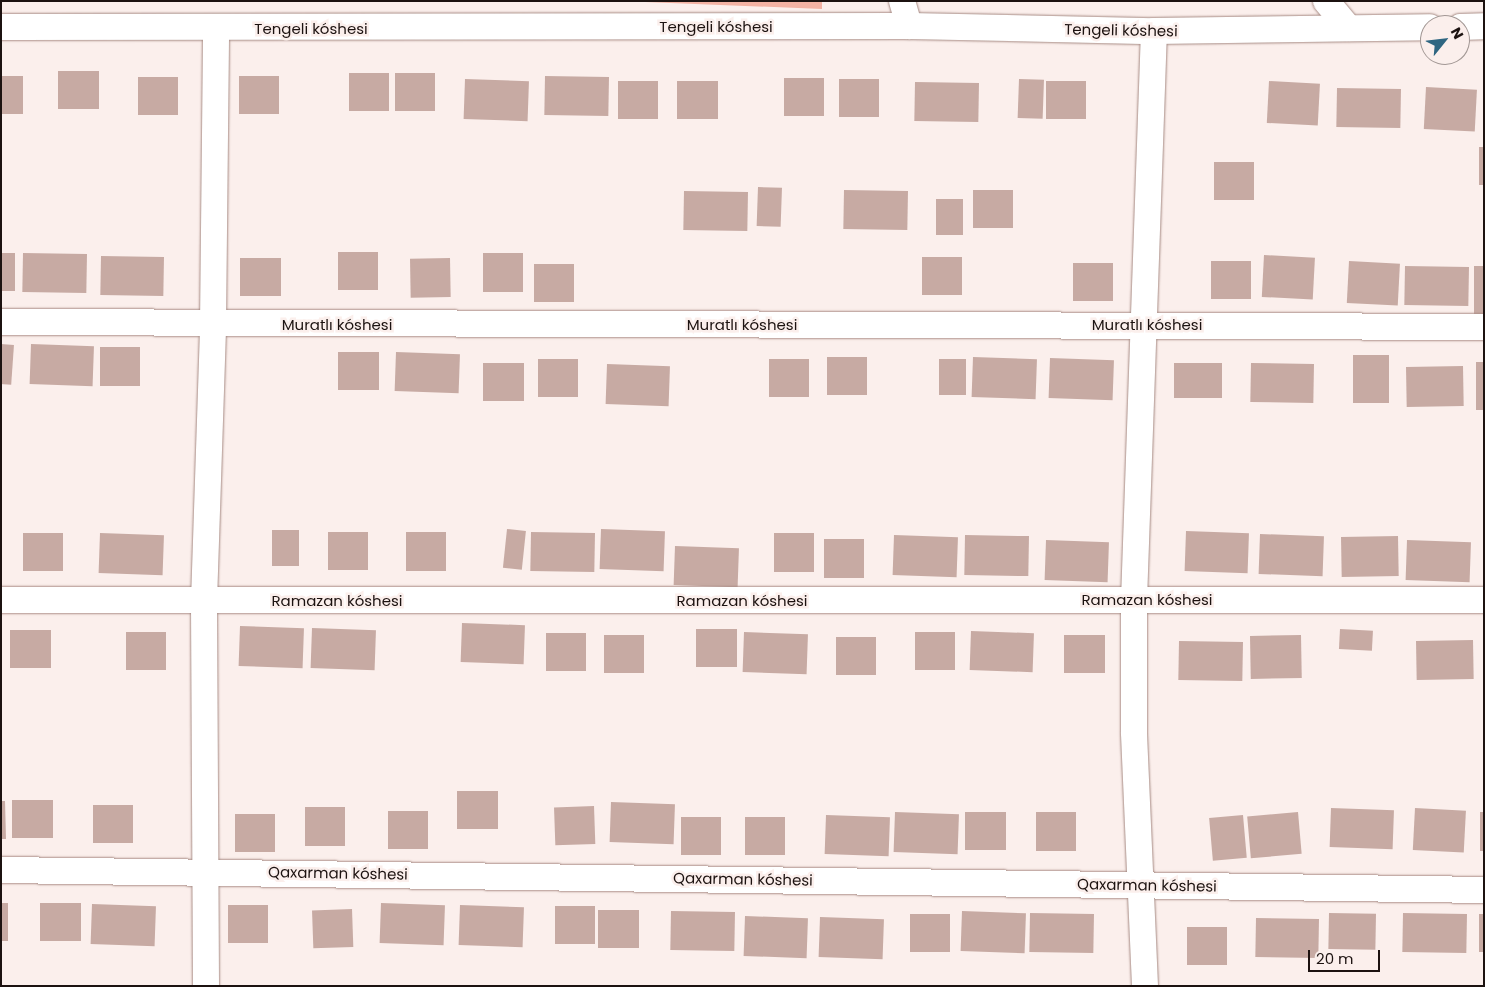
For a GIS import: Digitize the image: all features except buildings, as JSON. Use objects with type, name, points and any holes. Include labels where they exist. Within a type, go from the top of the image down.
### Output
[{"type":"street","points":[[902,1],[909,26]]},
{"type":"street","points":[[1326,1],[1349,28]]},
{"type":"street","name":"Tengeli kóshesi","points":[[1,27],[216,30],[909,26],[1154,31],[1420,27]]},
{"type":"street","points":[[1470,27],[1484,26]]},
{"type":"street","points":[[206,986],[204,601],[213,325],[216,30]]},
{"type":"street","points":[[1145,986],[1143,885],[1134,732],[1134,600],[1142,324],[1154,31]]},
{"type":"street","name":"Muratlı kóshesi","points":[[1,322],[213,325],[1142,324],[1484,327]]},
{"type":"street","name":"Ramazan kóshesi","points":[[1,600],[1484,600]]},
{"type":"street","name":"Qaxarman kóshesi","points":[[1,870],[206,870],[1484,890]]},
{"type":"shaded area","points":[[620,1],[822,1],[822,9]]}]
